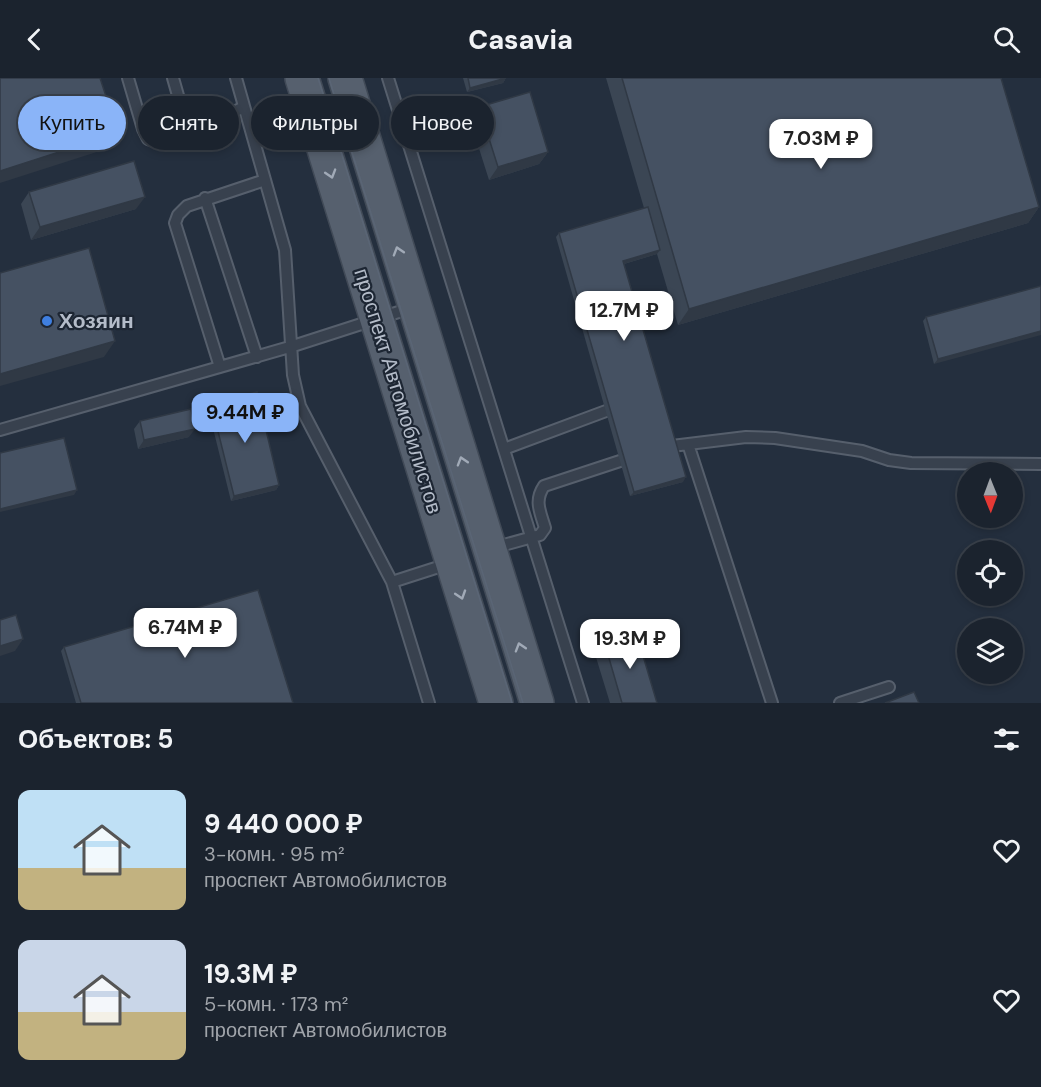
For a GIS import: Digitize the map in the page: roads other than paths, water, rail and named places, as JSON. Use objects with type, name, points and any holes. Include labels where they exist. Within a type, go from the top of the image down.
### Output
[{"type":"main road","name":"проспект Автомобилистов","points":[[302,78],[496,703]]},
{"type":"main road","name":"проспект Автомобилистов","points":[[345,78],[537,703]]},
{"type":"lane","points":[[128,78],[138,112]]},
{"type":"lane","points":[[173,78],[178,96]]},
{"type":"lane","points":[[236,78],[285,250],[293,375],[300,406],[392,582],[429,703]]},
{"type":"lane","points":[[388,78],[583,703]]},
{"type":"lane","points":[[239,110],[244,108]]},
{"type":"lane","points":[[220,367],[175,224],[178,215],[187,206],[205,198],[265,180]]},
{"type":"lane","points":[[205,198],[257,357]]},
{"type":"lane","points":[[0,430],[257,357],[415,307]]},
{"type":"lane","points":[[504,449],[606,411]]},
{"type":"lane","points":[[672,446],[746,437],[775,438],[862,451],[889,460],[910,463],[1041,464]]},
{"type":"lane","points":[[688,444],[772,703]]},
{"type":"lane","points":[[490,549],[540,535],[545,528],[538,501],[544,486],[620,461]]},
{"type":"lane","points":[[392,582],[451,563]]},
{"type":"lane","points":[[840,703],[889,687]]},
{"type":"tram line","points":[[318,78],[512,703]]},
{"type":"tram line","points":[[329,78],[523,703]]},
{"type":"place","name":"Хозяин","points":[[47,321]]}]
